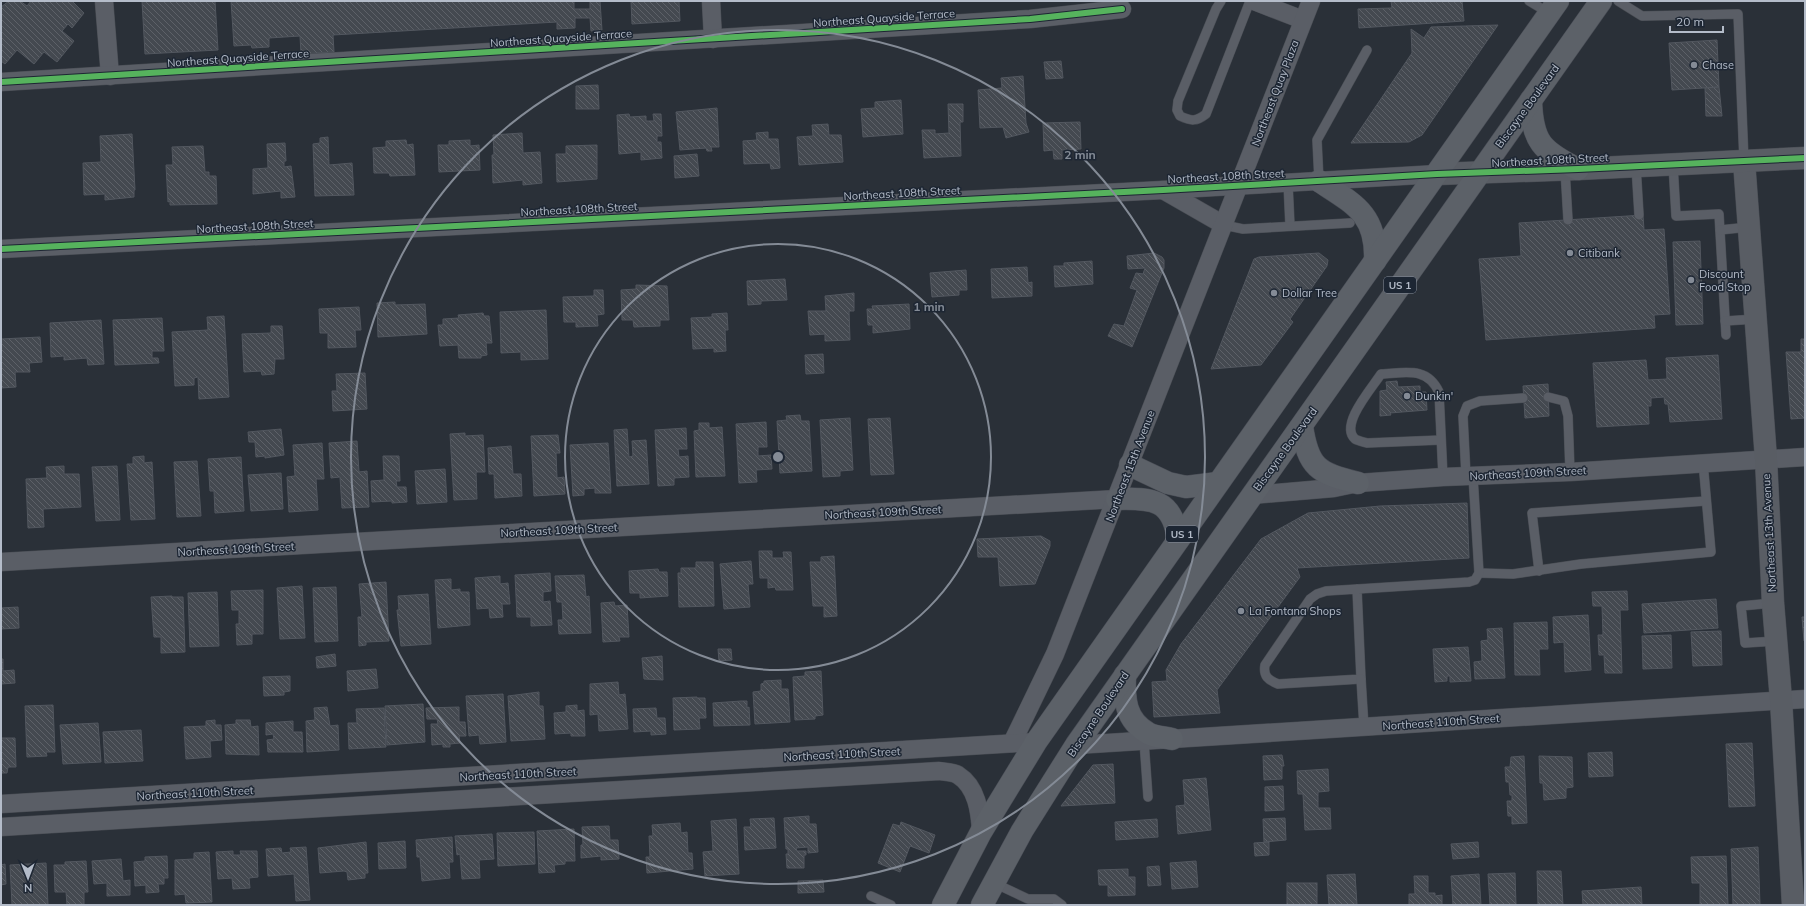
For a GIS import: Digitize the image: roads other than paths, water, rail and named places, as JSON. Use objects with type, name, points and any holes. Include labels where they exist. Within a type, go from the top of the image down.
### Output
[{"type":"main road","name":"Biscayne Boulevard","points":[[982,905],[1022,831],[1076,745],[1601,1]]},
{"type":"main road","name":"US 1","points":[[943,905],[981,832],[1036,742],[1554,7]]},
{"type":"main road","points":[[1531,100],[1531,119],[1536,135],[1544,148],[1571,170]]},
{"type":"main road","points":[[1319,181],[1354,204],[1367,218],[1373,236],[1375,261]]},
{"type":"main road","points":[[1302,426],[1304,443],[1311,461],[1319,468],[1335,477],[1358,483]]},
{"type":"main road","points":[[1130,466],[1168,483],[1186,487],[1218,483]]},
{"type":"main road","points":[[1117,498],[1154,500],[1172,515],[1176,526],[1178,540]]},
{"type":"main road","points":[[1124,675],[1127,711],[1134,723],[1149,734],[1172,739]]},
{"type":"street","points":[[104,1],[110,76]]},
{"type":"street","points":[[712,1],[713,39]]},
{"type":"street","points":[[1254,1],[1303,20]]},
{"type":"street","name":"Northeast Quay Plaza","points":[[1239,186],[1311,1]]},
{"type":"street","name":"Northeast Quayside Terrace","points":[[1,82],[1030,19],[1123,5]]},
{"type":"street","name":"Northeast 108th Street","points":[[1,249],[1163,190],[1437,174],[1478,174],[1571,170],[1805,158]]},
{"type":"street","name":"Northeast 13th Avenue","points":[[1744,162],[1766,459],[1773,603],[1781,700],[1793,905]]},
{"type":"street","name":"Northeast 15th Avenue","points":[[1012,743],[1055,654],[1239,186]]},
{"type":"street","points":[[1163,190],[1224,225]]},
{"type":"street","name":"Northeast 109th Street","points":[[1252,495],[1334,488],[1358,483],[1443,477],[1570,472],[1805,456]]},
{"type":"street","name":"Northeast 109th Street","points":[[1,562],[1117,498]]},
{"type":"street","name":"Northeast 110th Street","points":[[1076,745],[1805,699]]},
{"type":"street","name":"Northeast 110th Street","points":[[1,827],[432,790],[939,760],[1012,743],[1036,742]]},
{"type":"street","name":"Northeast 110th Street","points":[[939,760],[968,785],[976,800],[981,832]]},
{"type":"street","name":"Northeast 110th Street","points":[[1,804],[432,790]]},
{"type":"lane","points":[[1221,1],[1216,8],[1178,101],[1177,110],[1180,116],[1192,121],[1200,119],[1206,114],[1250,1]]},
{"type":"lane","points":[[1529,1],[1554,7]]},
{"type":"lane","points":[[1618,1],[1642,16],[1738,14],[1744,162]]},
{"type":"lane","points":[[1319,181],[1318,140],[1367,50]]},
{"type":"lane","points":[[1673,164],[1676,216],[1718,214],[1726,336]]},
{"type":"lane","points":[[1636,166],[1639,215]]},
{"type":"lane","points":[[1568,220],[1571,170]]},
{"type":"lane","points":[[1288,183],[1290,226]]},
{"type":"lane","points":[[1224,225],[1243,229],[1350,223]]},
{"type":"lane","points":[[1720,230],[1749,227]]},
{"type":"lane","points":[[1726,321],[1756,319]]},
{"type":"lane","points":[[1441,440],[1367,443],[1356,439],[1350,430],[1350,420],[1381,374],[1414,372],[1426,375],[1434,381],[1439,392],[1443,477]]},
{"type":"lane","points":[[1548,397],[1564,401],[1568,416],[1570,472]]},
{"type":"lane","points":[[1361,680],[1278,684],[1266,677],[1264,672],[1265,666],[1310,599],[1317,594],[1326,591],[1469,582],[1475,580],[1479,573],[1463,416],[1467,406],[1480,401],[1524,398]]},
{"type":"lane","points":[[1479,573],[1514,574],[1581,564],[1711,552],[1703,462]]},
{"type":"lane","points":[[1538,571],[1532,513],[1706,501]]},
{"type":"lane","points":[[1357,589],[1364,727]]},
{"type":"lane","points":[[1773,603],[1741,606],[1745,643],[1776,641]]},
{"type":"lane","points":[[1144,740],[1148,797]]},
{"type":"lane","points":[[993,883],[1028,899],[1054,899],[1062,905]]},
{"type":"lane","points":[[871,896],[891,905]]},
{"type":"place","name":"Chase","points":[[1694,65]]},
{"type":"place","name":"Citibank","points":[[1570,253]]},
{"type":"place","name":"Discount Food Stop","points":[[1691,280]]},
{"type":"place","name":"Dollar Tree","points":[[1274,293]]},
{"type":"place","name":"Dunkin'","points":[[1407,396]]},
{"type":"place","name":"La Fontana Shops","points":[[1241,611]]}]
